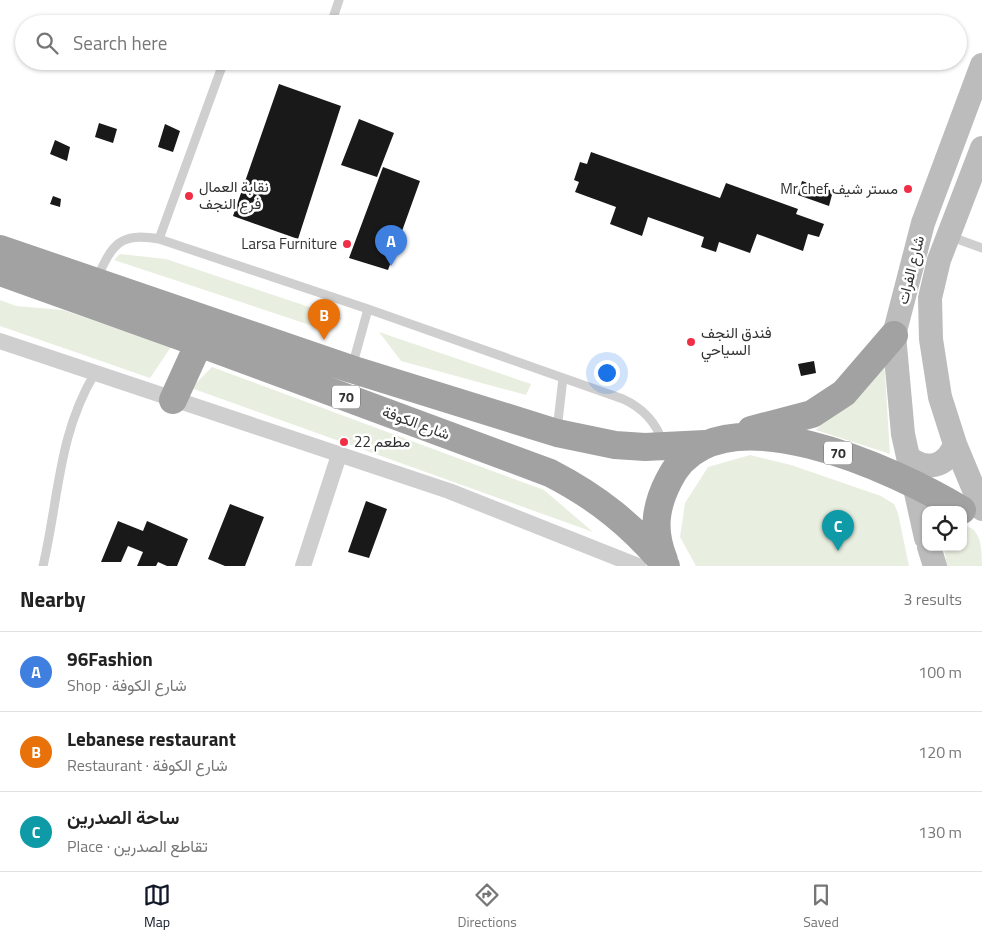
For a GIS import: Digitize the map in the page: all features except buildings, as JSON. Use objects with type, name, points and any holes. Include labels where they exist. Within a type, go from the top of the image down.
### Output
[{"type":"highway","points":[[0,233],[81,286]]},
{"type":"highway","name":"شارع الكوفة","points":[[0,250],[81,286],[199,343],[550,473],[602,503],[636,532],[666,566]]},
{"type":"highway","name":"شارع الكوفة","points":[[0,272],[81,286],[557,434],[616,445],[665,447],[716,440]]},
{"type":"highway","points":[[0,286],[81,286]]},
{"type":"highway","points":[[666,566],[657,544],[655,521],[660,498],[670,476],[686,458],[716,440],[812,414],[844,394],[894,335]]},
{"type":"highway","points":[[173,400],[199,343]]},
{"type":"highway","name":"70","points":[[716,440],[748,436],[816,446],[880,468],[956,506]]},
{"type":"highway","name":"70","points":[[967,513],[982,523]]},
{"type":"main road","name":"شارع الفرات","points":[[922,518],[908,457],[899,402],[894,335],[923,223],[982,65]]},
{"type":"main road","name":"شارع الفرات","points":[[982,148],[939,260],[930,298],[931,339],[940,397],[955,444],[982,510]]},
{"type":"main road","points":[[908,457],[925,467],[936,466],[944,462],[952,454],[955,444]]},
{"type":"main road","points":[[930,551],[935,566]]},
{"type":"street","points":[[0,341],[449,491],[638,566]]},
{"type":"street","points":[[303,566],[340,455]]},
{"type":"lane","points":[[334,15],[339,0]]},
{"type":"lane","points":[[159,240],[221,70]]},
{"type":"lane","points":[[81,286],[109,252],[121,241],[138,236],[159,240],[368,309],[638,406],[659,430],[665,447]]},
{"type":"lane","points":[[949,236],[982,248]]},
{"type":"lane","points":[[352,369],[368,309]]},
{"type":"lane","points":[[43,566],[69,429],[82,397],[95,373]]},
{"type":"lane","points":[[557,434],[563,378]]},
{"type":"green space","points":[[120,254],[166,259],[342,318],[331,332],[114,260]]},
{"type":"green space","points":[[0,300],[16,306],[63,310],[171,347],[150,378],[0,326]]},
{"type":"green space","points":[[379,332],[531,384],[526,395],[401,361]]},
{"type":"green space","points":[[884,358],[890,454],[816,430]]},
{"type":"green space","points":[[212,367],[544,490],[593,532],[191,388]]},
{"type":"green space","points":[[750,455],[791,465],[881,496],[894,504],[898,513],[909,566],[696,566],[680,537],[685,503],[708,467]]},
{"type":"green space","points":[[967,527],[974,530],[980,541],[982,566],[947,566],[945,551],[967,551]]},
{"type":"place","name":"Mr chef مستر شيف","points":[[908,189]]},
{"type":"place","name":"نقابة العمال فرع النجف","points":[[189,196]]},
{"type":"place","name":"Larsa Furniture","points":[[347,244]]},
{"type":"place","name":"96Fashion","points":[[391,266]]},
{"type":"place","name":"Lebanese restaurant","points":[[324,340]]},
{"type":"place","name":"فندق النجف السياحي","points":[[691,342]]},
{"type":"place","name":"مطعم 22","points":[[344,442]]},
{"type":"place","name":"ساحة الصدرين","points":[[838,551]]}]
